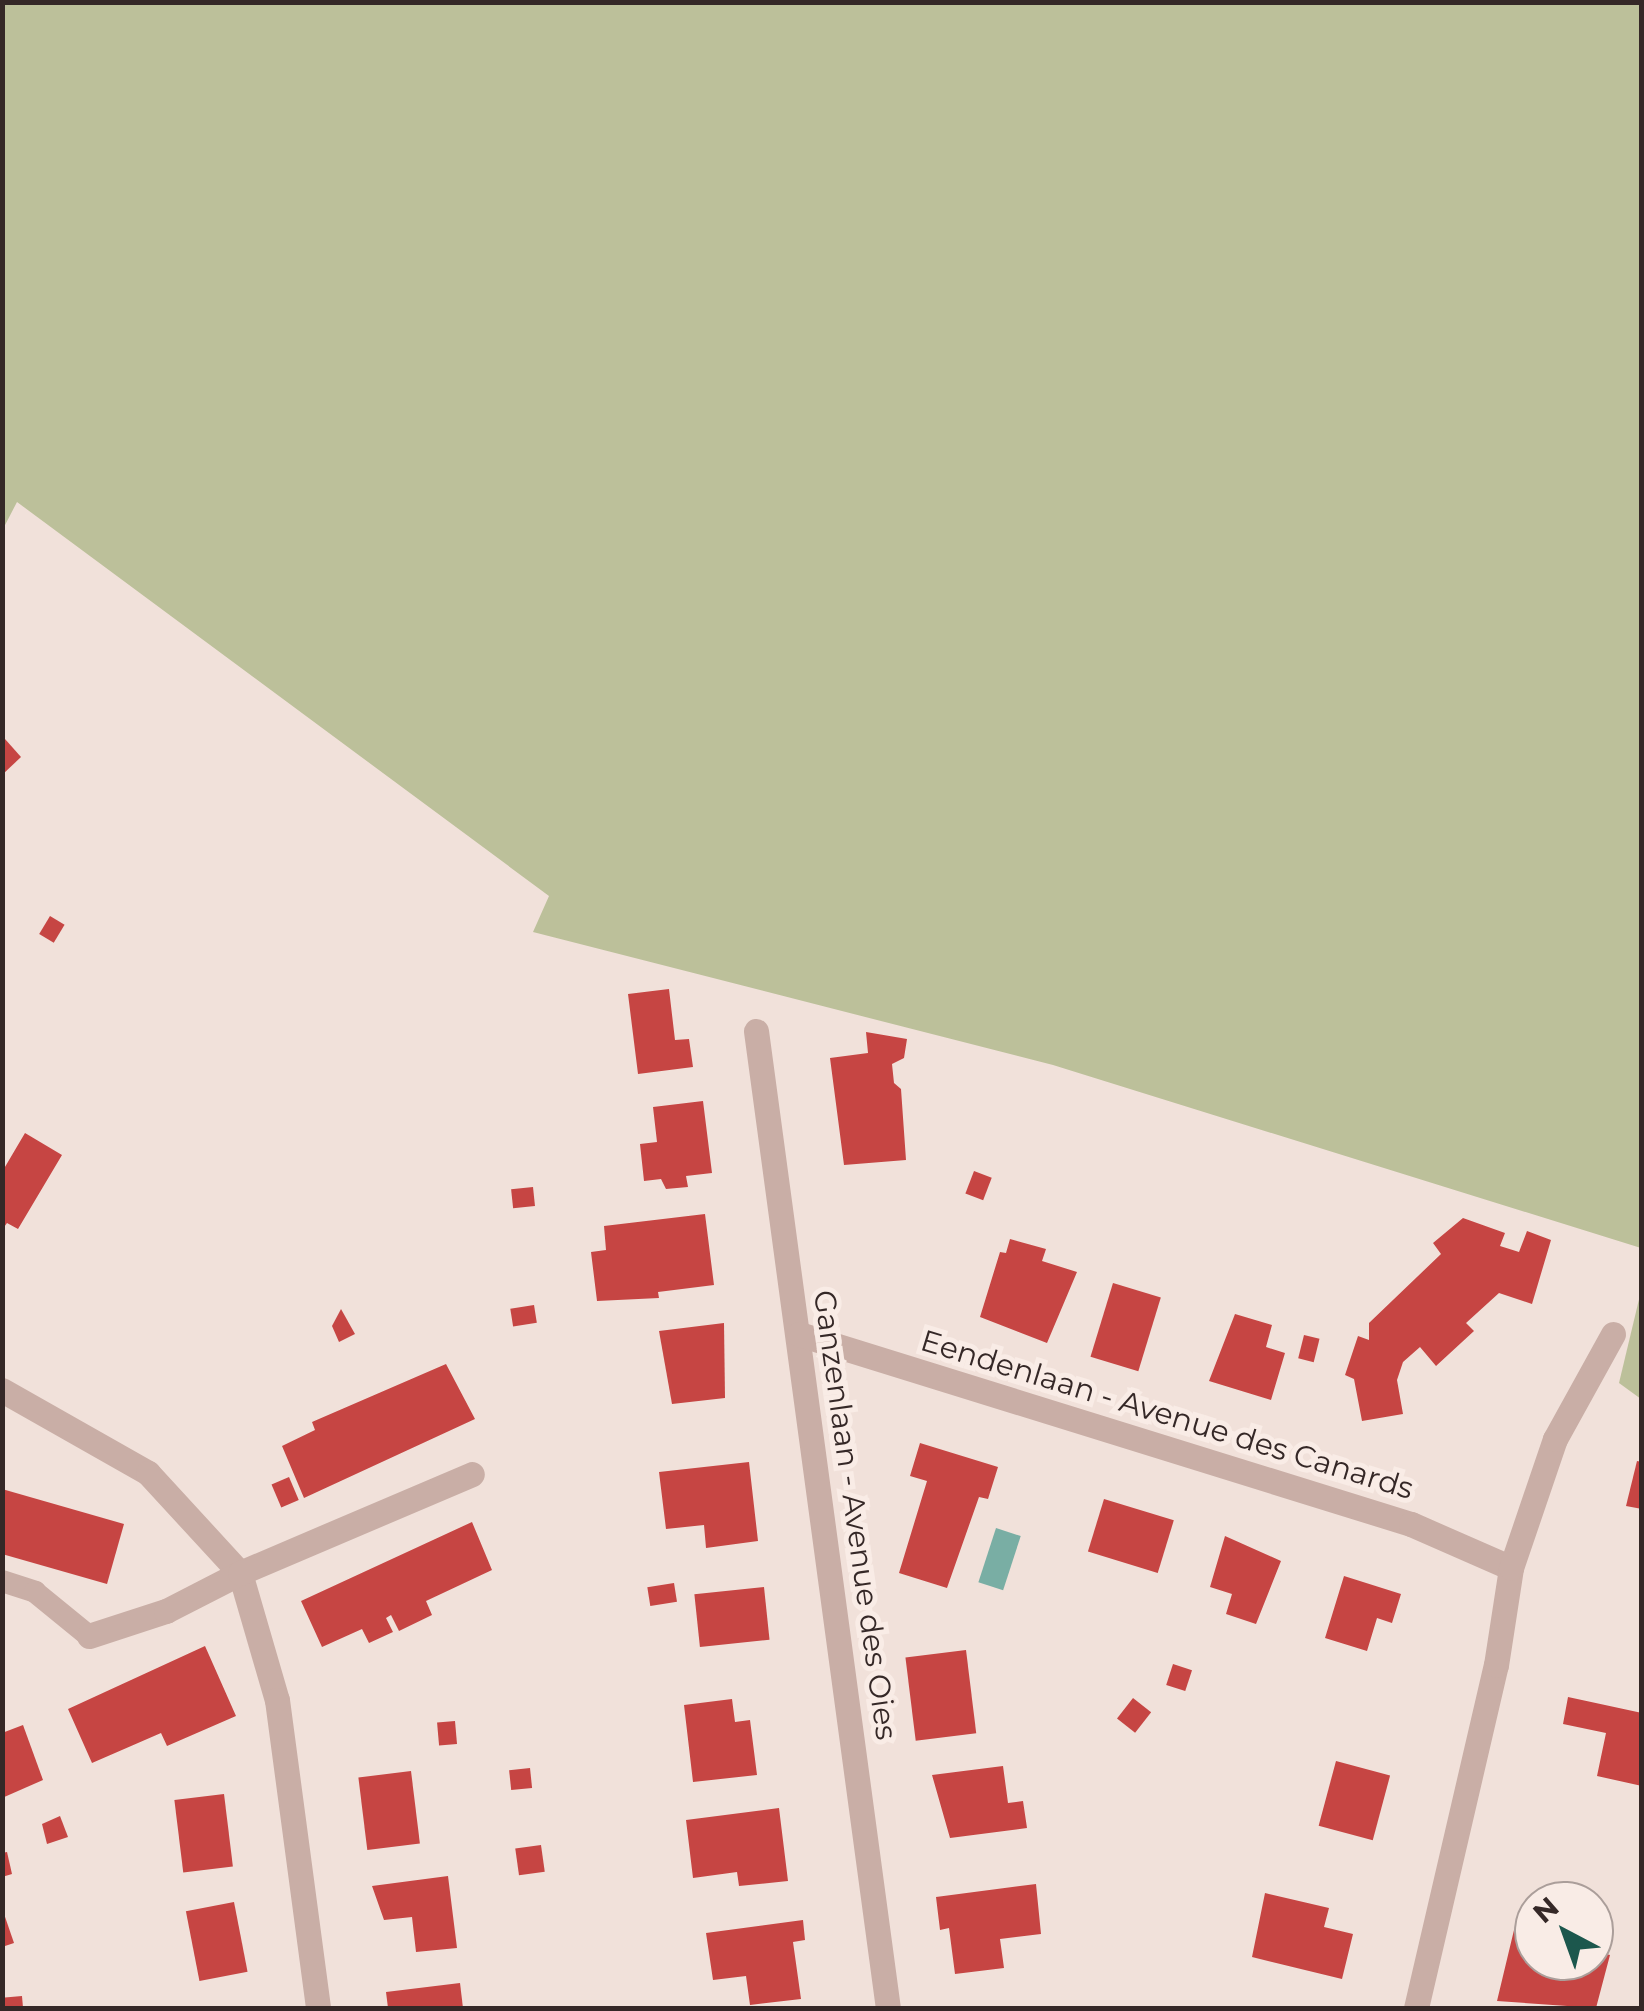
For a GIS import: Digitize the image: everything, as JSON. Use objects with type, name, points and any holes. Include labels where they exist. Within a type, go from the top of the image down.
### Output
[{"type":"street","name":"Ganzenlaan - Avenue des Oies","points":[[756,1031],[888,2008]]},
{"type":"street","name":"Eendenlaan - Avenue des Canards","points":[[799,1334],[1411,1524],[1511,1568]]},
{"type":"street","points":[[1416,2008],[1496,1665],[1511,1568],[1555,1439],[1613,1334]]},
{"type":"street","points":[[2,1390],[148,1473],[240,1573],[277,1700],[318,2008]]},
{"type":"street","points":[[89,1636],[166,1611],[240,1573],[472,1474]]},
{"type":"lane","points":[[2,1582],[35,1592],[89,1636]]},
{"type":"green space","points":[[3,2],[1641,3],[1641,1248],[1053,1065],[533,932],[549,896],[17,502],[3,529]]},
{"type":"green space","points":[[1641,1291],[1641,1399],[1619,1383]]},
{"type":"water","points":[[996,1528],[1021,1536],[1003,1590],[978,1582]]},
{"type":"building","points":[[5,739],[21,757],[2,775],[2,742]]},
{"type":"building","points":[[50,916],[65,925],[54,943],[39,934]]},
{"type":"building","points":[[669,989],[675,1040],[689,1039],[693,1067],[638,1074],[628,994]]},
{"type":"building","points":[[866,1032],[907,1039],[904,1058],[892,1064],[894,1083],[901,1089],[906,1160],[844,1165],[830,1058],[868,1053]]},
{"type":"building","points":[[703,1101],[712,1173],[686,1176],[688,1187],[666,1189],[661,1179],[644,1181],[640,1144],[657,1142],[653,1107]]},
{"type":"building","points":[[25,1133],[62,1155],[18,1229],[7,1223],[2,1230],[2,1172]]},
{"type":"building","points":[[974,1171],[992,1178],[983,1200],[965,1193]]},
{"type":"building","points":[[533,1187],[535,1206],[513,1208],[511,1189]]},
{"type":"building","points":[[705,1214],[714,1285],[658,1292],[659,1298],[597,1301],[591,1252],[606,1250],[604,1226]]},
{"type":"building","points":[[1463,1218],[1505,1233],[1500,1246],[1519,1252],[1527,1231],[1551,1240],[1532,1304],[1499,1293],[1466,1323],[1474,1331],[1436,1366],[1420,1347],[1403,1362],[1397,1380],[1403,1414],[1362,1421],[1354,1379],[1345,1375],[1358,1336],[1369,1340],[1369,1323],[1441,1254],[1433,1243]]},
{"type":"building","points":[[1010,1239],[1046,1249],[1042,1261],[1077,1272],[1047,1343],[980,1317],[1000,1252],[1006,1253]]},
{"type":"building","points":[[1113,1283],[1161,1298],[1138,1371],[1090,1357]]},
{"type":"building","points":[[534,1305],[537,1323],[513,1327],[510,1309]]},
{"type":"building","points":[[341,1309],[355,1334],[339,1342],[332,1326]]},
{"type":"building","points":[[1235,1314],[1272,1325],[1266,1347],[1285,1353],[1271,1400],[1209,1381]]},
{"type":"building","points":[[724,1323],[725,1398],[672,1404],[659,1331]]},
{"type":"building","points":[[1304,1335],[1320,1339],[1314,1362],[1298,1358]]},
{"type":"building","points":[[446,1364],[475,1419],[304,1498],[282,1446],[315,1430],[312,1422]]},
{"type":"building","points":[[920,1443],[998,1467],[988,1499],[979,1497],[947,1588],[899,1573],[927,1481],[910,1476]]},
{"type":"building","points":[[1637,1461],[1642,1462],[1642,1509],[1626,1506]]},
{"type":"building","points":[[749,1462],[758,1541],[706,1548],[704,1525],[666,1529],[659,1472]]},
{"type":"building","points":[[289,1477],[299,1500],[281,1507],[272,1484]]},
{"type":"building","points":[[2,1489],[124,1524],[107,1584],[2,1554]]},
{"type":"building","points":[[1104,1499],[1174,1520],[1158,1573],[1088,1552]]},
{"type":"building","points":[[472,1522],[492,1570],[426,1601],[432,1615],[399,1631],[391,1615],[386,1618],[393,1632],[369,1643],[362,1629],[322,1647],[301,1601]]},
{"type":"building","points":[[1225,1536],[1281,1561],[1256,1624],[1226,1614],[1232,1594],[1210,1587]]},
{"type":"building","points":[[1344,1576],[1401,1594],[1392,1623],[1377,1618],[1367,1651],[1325,1638]]},
{"type":"building","points":[[674,1583],[677,1602],[650,1606],[647,1587]]},
{"type":"building","points":[[764,1587],[770,1640],[700,1647],[694,1594]]},
{"type":"building","points":[[205,1646],[236,1716],[167,1746],[161,1733],[92,1763],[68,1709]]},
{"type":"building","points":[[966,1650],[976,1733],[916,1741],[905,1657]]},
{"type":"building","points":[[1173,1664],[1192,1670],[1185,1691],[1166,1685]]},
{"type":"building","points":[[1568,1697],[1642,1713],[1642,1786],[1597,1776],[1606,1733],[1563,1724]]},
{"type":"building","points":[[1133,1698],[1151,1712],[1135,1733],[1117,1718]]},
{"type":"building","points":[[732,1699],[735,1722],[750,1720],[757,1775],[693,1782],[684,1705]]},
{"type":"building","points":[[455,1721],[457,1744],[439,1745],[437,1723]]},
{"type":"building","points":[[23,1725],[43,1780],[2,1798],[2,1733]]},
{"type":"building","points":[[1336,1761],[1390,1775],[1373,1840],[1319,1826]]},
{"type":"building","points":[[1003,1766],[1008,1803],[1023,1801],[1027,1828],[950,1838],[932,1775]]},
{"type":"building","points":[[530,1768],[532,1788],[511,1790],[509,1770]]},
{"type":"building","points":[[411,1771],[420,1843],[367,1850],[358,1777]]},
{"type":"building","points":[[224,1794],[233,1866],[183,1873],[174,1800]]},
{"type":"building","points":[[779,1808],[788,1881],[739,1886],[737,1872],[693,1878],[686,1820]]},
{"type":"building","points":[[60,1816],[68,1837],[47,1844],[42,1824]]},
{"type":"building","points":[[541,1845],[545,1872],[519,1875],[515,1849]]},
{"type":"building","points":[[7,1852],[12,1874],[2,1877],[2,1853]]},
{"type":"building","points":[[448,1876],[457,1948],[416,1952],[412,1917],[384,1920],[372,1886]]},
{"type":"building","points":[[1036,1884],[1041,1934],[1000,1939],[1004,1968],[955,1974],[949,1928],[940,1930],[936,1897]]},
{"type":"building","points":[[1265,1893],[1329,1908],[1324,1927],[1353,1934],[1342,1979],[1252,1957]]},
{"type":"building","points":[[234,1902],[248,1972],[199,1981],[186,1911]]},
{"type":"building","points":[[2,1908],[14,1943],[2,1947]]},
{"type":"building","points":[[803,1920],[805,1940],[793,1942],[801,1999],[750,2005],[746,1976],[713,1980],[706,1933]]},
{"type":"building","points":[[1514,1930],[1514,1981],[1603,1981],[1596,2008],[1497,2001]]},
{"type":"building","points":[[460,1983],[463,2008],[388,2008],[386,1992]]},
{"type":"building","points":[[22,1996],[23,2008],[3,2008],[2,1998]]}]
